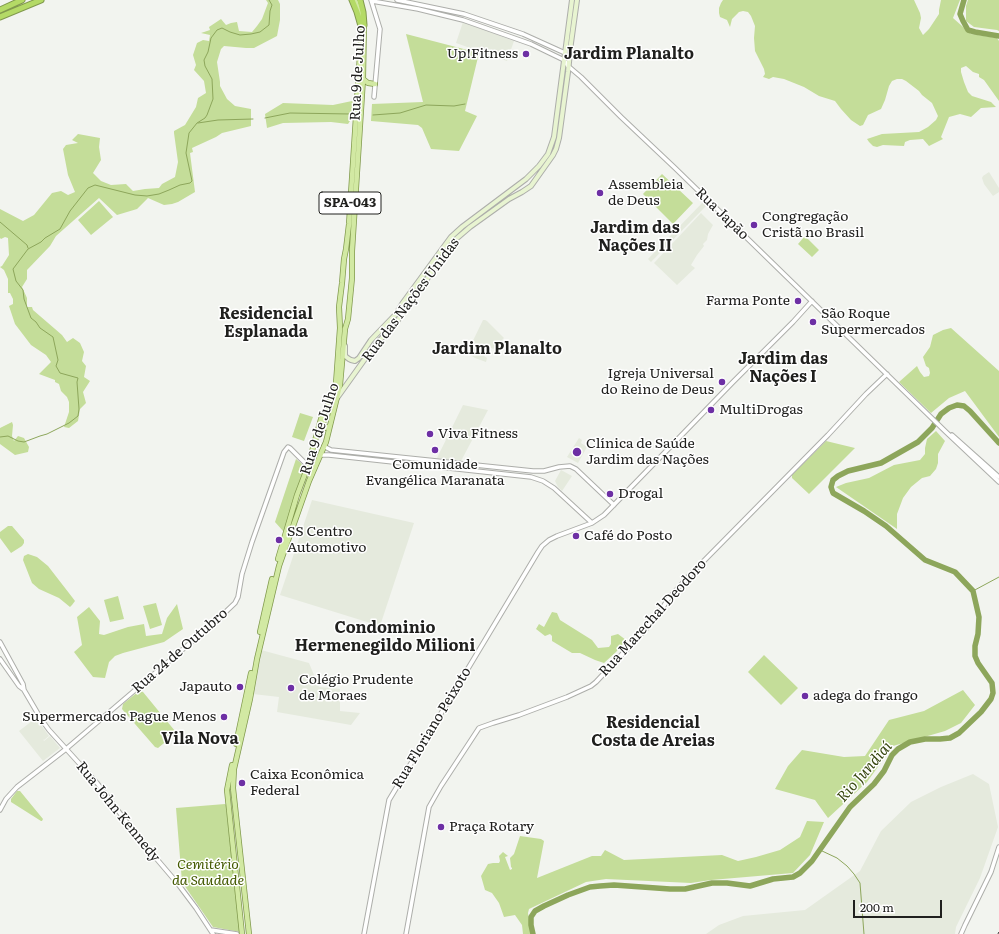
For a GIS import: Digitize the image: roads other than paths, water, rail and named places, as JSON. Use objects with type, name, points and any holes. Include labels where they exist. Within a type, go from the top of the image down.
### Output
[{"type":"highway","points":[[0,10],[22,0]]},
{"type":"highway","points":[[0,17],[41,0]]},
{"type":"highway","points":[[352,0],[363,26]]},
{"type":"highway","points":[[360,0],[363,12],[363,26]]},
{"type":"main road","name":"Rua 9 de Julho","points":[[249,934],[233,788],[234,769],[250,699],[257,659],[279,566],[304,494],[325,444],[340,385],[345,329],[348,319],[352,278],[352,251],[363,79],[363,26],[355,0]]},
{"type":"main road","name":"Rua das Nações Unidas","points":[[337,399],[372,349],[398,320],[453,242],[490,212],[533,184],[548,164],[556,149],[563,107],[568,66],[565,53],[572,0]]},
{"type":"main road","name":"Rua das Nações Unidas","points":[[345,337],[345,356],[351,360],[357,360],[372,340],[396,314],[451,237],[526,179],[543,162],[551,148],[554,137],[577,0]]},
{"type":"main road","name":"Rua 9 de Julho","points":[[242,934],[227,790],[267,601],[297,495],[308,466],[321,420],[335,391],[340,336],[339,307],[349,224],[363,26]]},
{"type":"main road","points":[[363,79],[368,83],[375,85]]},
{"type":"main road","points":[[362,90],[375,85]]},
{"type":"main road","points":[[526,179],[533,184]]},
{"type":"main road","points":[[517,185],[518,190],[522,192]]},
{"type":"main road","points":[[343,277],[347,274],[352,278]]},
{"type":"main road","points":[[340,302],[344,304],[350,303]]},
{"type":"main road","points":[[330,426],[325,428],[322,424],[335,391]]},
{"type":"main road","points":[[316,439],[322,435],[324,436],[325,444]]},
{"type":"main road","points":[[313,446],[314,453],[316,455],[320,455]]},
{"type":"main road","points":[[304,476],[305,479],[302,490],[302,494],[304,494]]},
{"type":"main road","points":[[264,630],[269,604],[267,601]]},
{"type":"main road","points":[[242,730],[246,710],[244,707]]},
{"type":"street","points":[[397,0],[464,14],[515,32],[565,53]]},
{"type":"street","points":[[374,97],[380,29],[372,1],[463,20],[531,44],[566,60]]},
{"type":"street","points":[[416,9],[413,5],[417,4]]},
{"type":"street","points":[[416,9],[421,8],[417,4]]},
{"type":"street","points":[[463,20],[460,16],[464,14]]},
{"type":"street","points":[[463,20],[468,19],[464,14]]},
{"type":"street","points":[[512,37],[509,33],[515,32]]},
{"type":"street","points":[[512,37],[518,35],[515,32]]},
{"type":"street","name":"Rua Japão","points":[[568,66],[999,482]]},
{"type":"street","name":"Rua Floriano Peixoto","points":[[364,934],[389,800],[538,552],[545,543],[557,536],[592,523],[604,515],[812,301]]},
{"type":"street","name":"Rua Marechal Deodoro","points":[[406,934],[429,807],[478,728],[519,715],[567,697],[596,682],[657,617],[668,599],[688,577],[887,374]]},
{"type":"street","name":"Rua Japão","points":[[943,429],[999,477]]},
{"type":"street","points":[[325,444],[327,448],[331,450],[458,464],[539,471],[570,466],[576,469],[614,505]]},
{"type":"street","name":"Rua 24 de Outubro","points":[[0,810],[6,799],[18,787],[216,621],[235,603],[238,597],[242,574],[252,542],[284,452],[288,447],[290,448],[308,466]]},
{"type":"street","points":[[320,455],[531,477],[554,488],[592,523]]},
{"type":"street","points":[[383,461],[404,462],[407,460],[406,458]]},
{"type":"street","points":[[422,465],[427,464],[454,467],[458,464]]},
{"type":"street","points":[[470,470],[474,468],[473,465]]},
{"type":"street","points":[[482,471],[480,468],[484,466]]},
{"type":"street","name":"Rua John Kennedy","points":[[0,642],[24,690],[49,730],[97,783],[138,837],[178,884],[214,934]]},
{"type":"street","name":"Rua John Kennedy","points":[[0,659],[19,686],[24,690]]},
{"type":"street","points":[[961,934],[991,872],[999,847]]},
{"type":"street","points":[[210,930],[219,933],[237,934]]},
{"type":"waterway","points":[[0,437],[8,436],[24,442],[47,434],[69,423],[78,416],[79,409],[78,378],[60,373],[56,366],[58,360],[53,337],[40,328],[31,318],[24,299],[23,290],[16,281],[13,269],[28,249],[60,229],[70,211],[88,188],[95,185],[135,195],[147,196],[159,194],[192,181],[186,153],[189,133],[197,123],[205,118],[213,99],[212,79],[205,66],[204,60],[208,52],[211,38],[217,30],[222,28],[240,35],[260,32],[269,25],[272,5],[269,0]]},
{"type":"waterway","name":"Rio Jundiaí","points":[[964,0],[960,14],[968,30],[999,36]]},
{"type":"waterway","points":[[373,115],[400,113],[426,105],[454,106],[465,104]]},
{"type":"waterway","points":[[265,118],[290,113],[350,114]]},
{"type":"waterway","points":[[198,123],[218,120],[253,119]]},
{"type":"waterway","points":[[0,222],[27,245],[28,248]]},
{"type":"waterway","name":"Rio Jundiaí","points":[[533,934],[531,917],[535,911],[568,895],[590,887],[614,885],[685,889],[712,883],[750,886],[773,879],[793,877],[800,873],[812,861],[850,807],[874,784],[884,771],[892,755],[898,749],[910,742],[925,739],[950,738],[959,733],[981,712],[991,699],[993,693],[992,683],[975,656],[979,617],[973,591],[955,572],[925,560],[886,526],[833,493],[831,487],[833,480],[838,476],[848,471],[881,463],[918,442],[932,428],[941,414],[949,408],[957,405],[964,406],[970,411],[999,443]]},
{"type":"waterway","points":[[973,591],[999,577]]},
{"type":"waterway","points":[[820,850],[837,858],[847,866],[860,883],[864,934]]},
{"type":"place","name":"Up!Fitness","points":[[526,54]]},
{"type":"place","name":"Assembleia de Deus","points":[[600,193]]},
{"type":"place","name":"Congregação Cristã no Brasil","points":[[754,225]]},
{"type":"place","name":"Farma Ponte","points":[[798,301]]},
{"type":"place","name":"São Roque Supermercados","points":[[813,322]]},
{"type":"place","name":"Igreja Universal do Reino de Deus","points":[[722,382]]},
{"type":"place","name":"MultiDrogas","points":[[711,410]]},
{"type":"place","name":"Viva Fitness","points":[[430,434]]},
{"type":"place","name":"Comunidade Evangélica Maranata","points":[[435,450]]},
{"type":"place","name":"Clínica de Saúde Jardim das Nações","points":[[577,452]]},
{"type":"place","name":"Drogal","points":[[610,494]]},
{"type":"place","name":"Café do Posto","points":[[576,536]]},
{"type":"place","name":"SS Centro Automotivo","points":[[279,540]]},
{"type":"place","name":"Japauto","points":[[240,687]]},
{"type":"place","name":"Colégio Prudente de Moraes","points":[[291,688]]},
{"type":"place","name":"adega do frango","points":[[805,696]]},
{"type":"place","name":"Supermercados Pague Menos","points":[[224,717]]},
{"type":"place","name":"Caixa Econômica Federal","points":[[242,783]]},
{"type":"place","name":"Praça Rotary","points":[[441,827]]},
{"type":"district","name":"Jardim Planalto","points":[[629,54]]},
{"type":"district","name":"Jardim das Nações II","points":[[635,237]]},
{"type":"district","name":"Residencial Esplanada","points":[[266,323]]},
{"type":"district","name":"Jardim Planalto","points":[[497,349]]},
{"type":"district","name":"Jardim das Nações I","points":[[783,368]]},
{"type":"district","name":"Condominio Hermenegildo Milioni","points":[[385,637]]},
{"type":"district","name":"Residencial Costa de Areias","points":[[653,732]]},
{"type":"district","name":"Vila Nova","points":[[200,739]]},
{"type":"park label","name":"Cemitério da Saudade","points":[[208,874]]}]
